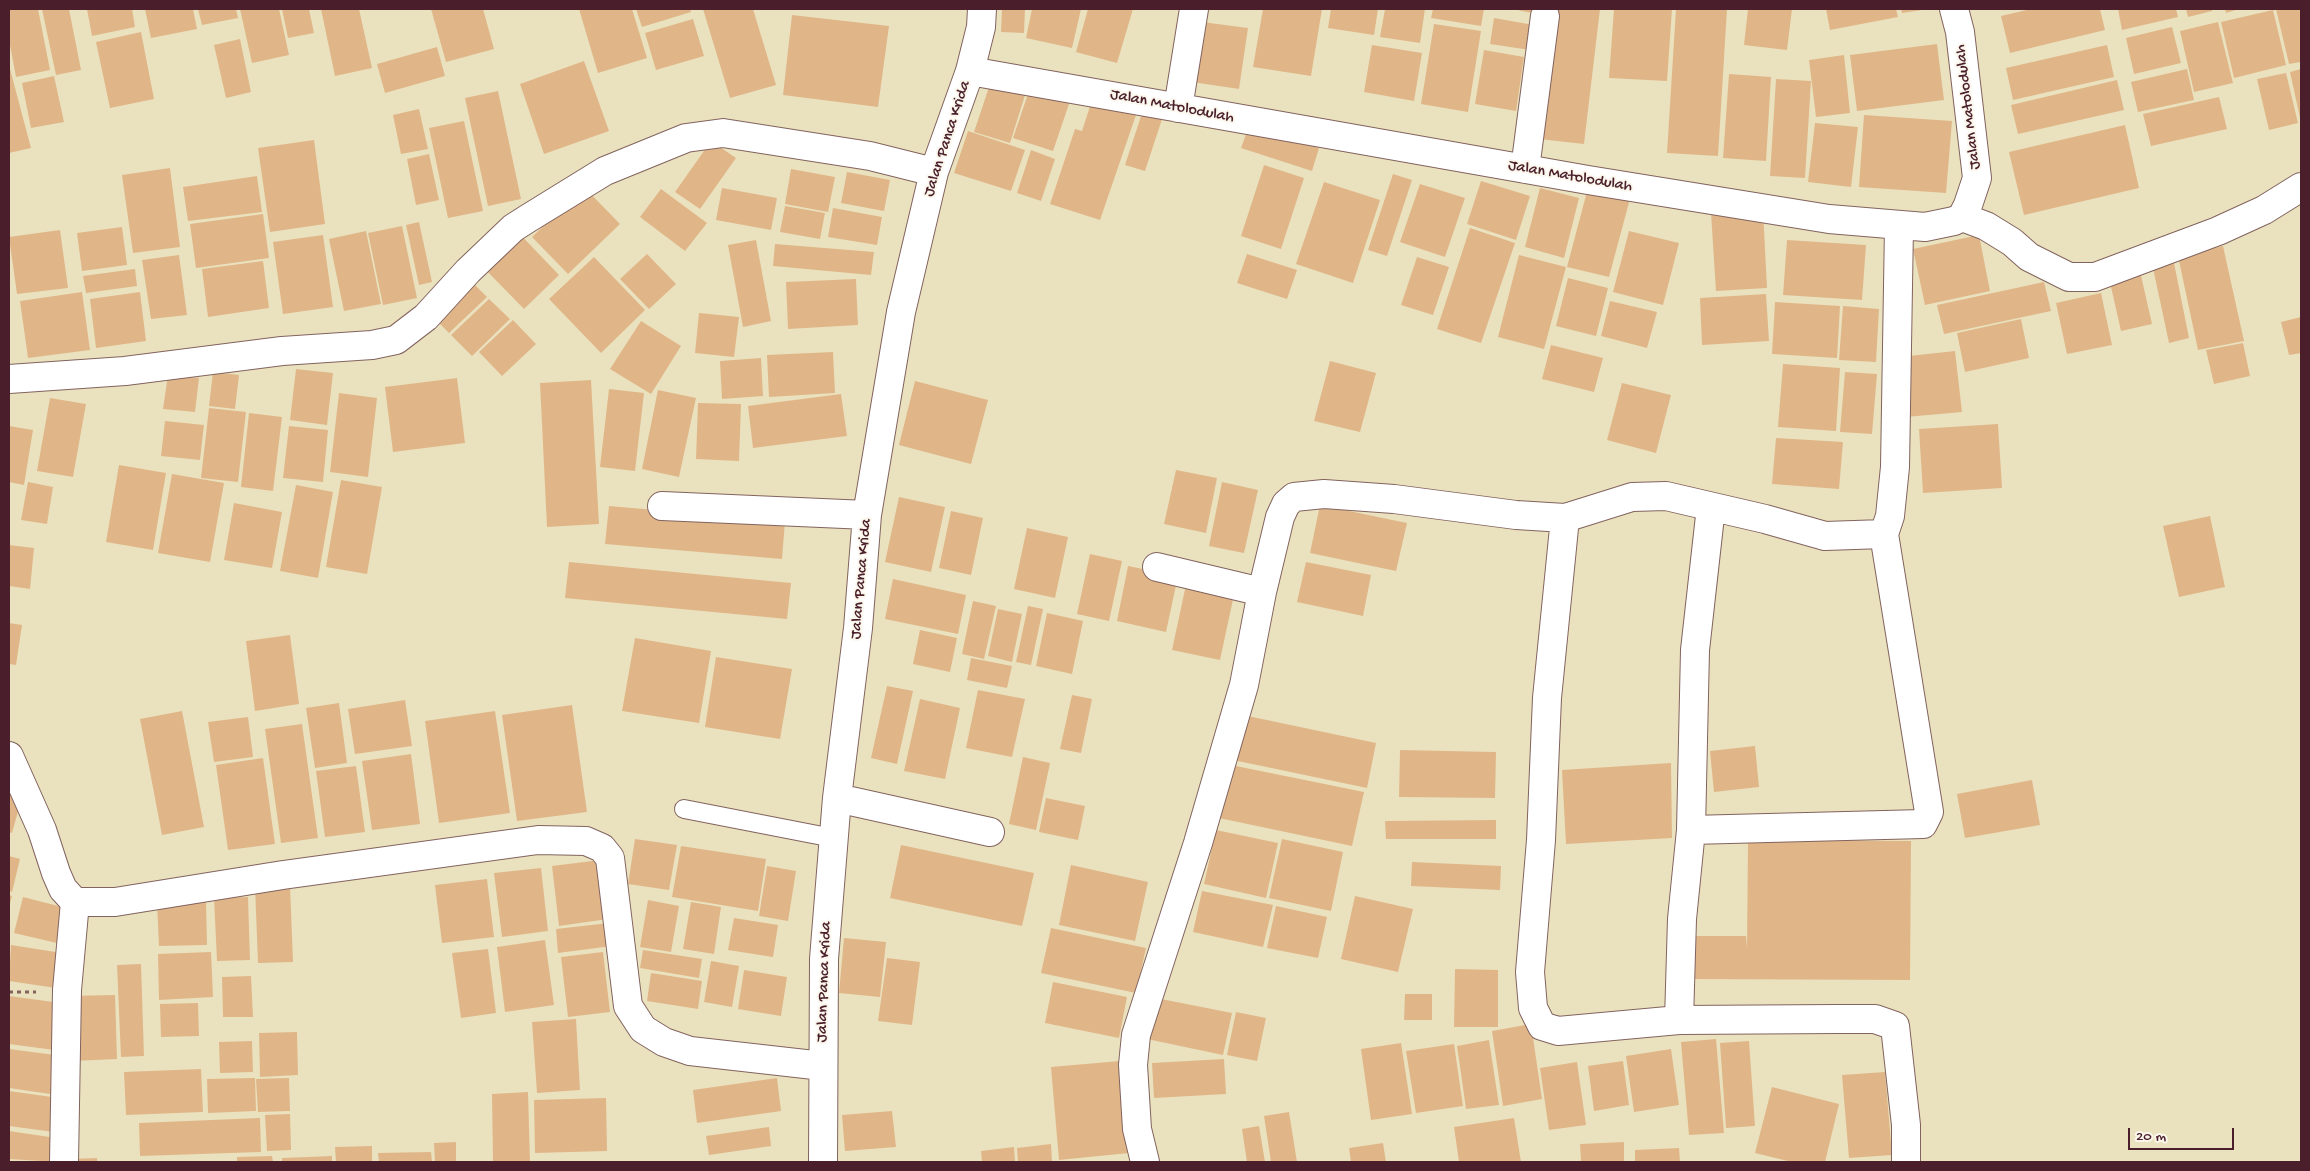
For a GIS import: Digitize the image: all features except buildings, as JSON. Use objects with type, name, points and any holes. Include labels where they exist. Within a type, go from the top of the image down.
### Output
[{"type":"street","name":"Jalan Panca Krida","points":[[823,1162],[824,959],[837,798],[858,628],[867,514],[901,312],[934,172],[970,71],[981,27],[982,9]]},
{"type":"street","points":[[1178,108],[1194,9]]},
{"type":"street","name":"Jalan Matolodulah","points":[[970,71],[1525,170],[1829,219],[1925,227],[1954,222],[1962,216],[1968,205],[1977,178],[1961,42],[1954,9]]},
{"type":"street","points":[[1525,170],[1545,16]]},
{"type":"street","points":[[9,379],[124,371],[282,351],[372,346],[396,340],[426,317],[474,265],[526,218],[605,171],[686,138],[724,133],[870,156],[934,172]]},
{"type":"street","points":[[1962,216],[1986,226],[2012,242],[2029,257],[2068,277],[2095,277],[2218,231],[2264,210],[2301,187]]},
{"type":"street","points":[[1690,830],[1923,824],[1929,812],[1884,534],[1890,516],[1895,468],[1899,226]]},
{"type":"street","points":[[1145,1162],[1137,1129],[1133,1065],[1136,1035],[1198,843],[1244,685],[1262,592],[1280,516],[1286,504],[1294,498],[1324,494],[1394,499],[1516,515],[1565,518],[1632,496],[1666,496],[1825,536],[1884,534]]},
{"type":"street","points":[[662,506],[867,514]]},
{"type":"street","points":[[1679,1020],[1682,919],[1690,830],[1695,650],[1711,507]]},
{"type":"street","points":[[1565,518],[1547,698],[1541,840],[1530,972],[1532,1008],[1542,1026],[1558,1031],[1679,1020],[1875,1019],[1895,1026],[1906,1125],[1906,1162]]},
{"type":"street","points":[[1157,567],[1262,592]]},
{"type":"street","points":[[9,756],[42,830],[63,889],[75,902],[115,902],[283,875],[538,840],[586,841],[602,848],[610,858],[628,1006],[642,1029],[664,1042],[690,1051],[824,1066]]},
{"type":"street","points":[[837,798],[990,832]]},
{"type":"street","points":[[64,1162],[67,999],[75,902]]},
{"type":"lane","points":[[684,809],[834,838]]}]
